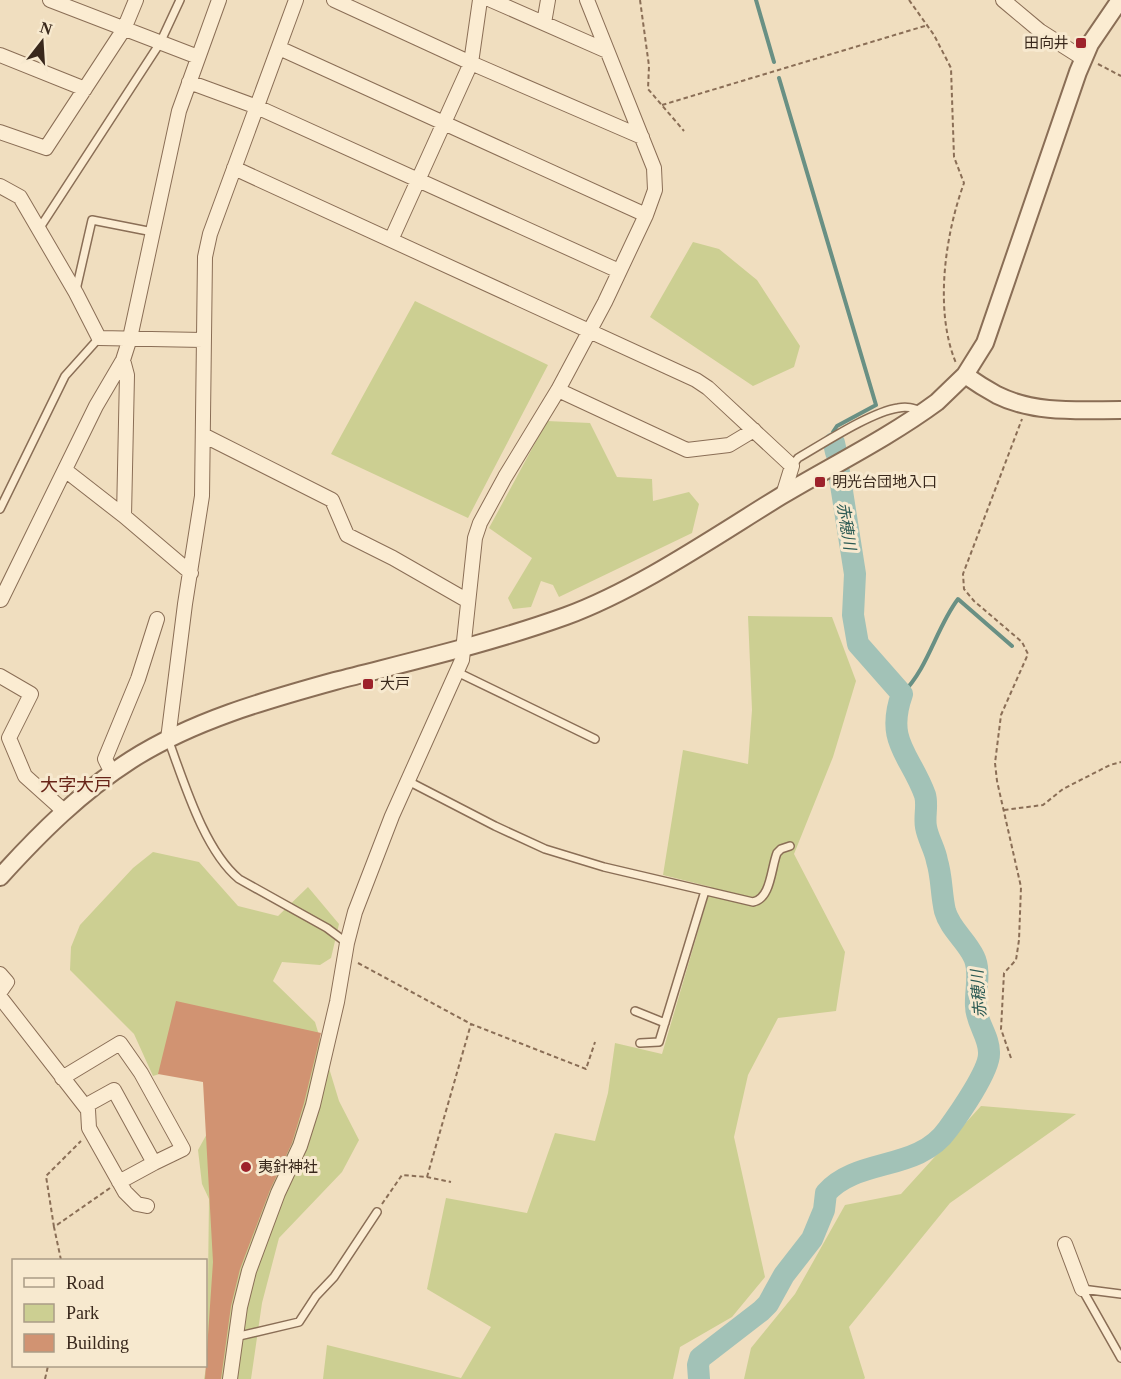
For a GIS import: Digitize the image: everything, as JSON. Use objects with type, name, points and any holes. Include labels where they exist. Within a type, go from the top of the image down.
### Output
[{"type":"street","points":[[50,0],[198,57]]},
{"type":"street","points":[[0,132],[46,148],[124,29],[136,0]]},
{"type":"street","points":[[1,600],[96,406],[123,360],[130,338],[179,111],[219,0]]},
{"type":"street","points":[[168,739],[185,604],[202,496],[205,257],[210,234],[296,0]]},
{"type":"street","points":[[334,0],[471,63],[642,137]]},
{"type":"street","points":[[392,240],[471,63],[480,0]]},
{"type":"street","points":[[491,0],[607,51]]},
{"type":"street","points":[[544,23],[548,0]]},
{"type":"street","points":[[230,1379],[240,1307],[249,1271],[278,1193],[300,1146],[313,1105],[355,912],[408,781],[457,672],[465,647],[475,538],[480,523],[591,331],[646,215],[655,190],[654,168],[586,0]]},
{"type":"street","points":[[1003,0],[1040,31],[1084,58]]},
{"type":"street","points":[[0,877],[41,832],[64,811],[112,773],[168,739],[257,704],[465,647],[568,615],[604,599],[696,548],[924,412],[950,391],[965,375],[985,343],[1084,58],[1099,30],[1120,0]]},
{"type":"street","points":[[279,48],[446,122],[646,215]]},
{"type":"street","points":[[0,55],[85,89]]},
{"type":"street","points":[[189,82],[257,107],[619,271]]},
{"type":"street","points":[[234,168],[696,380],[708,388],[792,466],[783,495]]},
{"type":"street","points":[[0,186],[20,197],[76,293],[99,338],[203,340]]},
{"type":"street","points":[[123,360],[127,375],[124,516]]},
{"type":"street","points":[[965,375],[997,395],[1026,405],[1066,410],[1121,410]]},
{"type":"street","points":[[558,390],[687,450],[729,445],[754,430]]},
{"type":"street","points":[[202,435],[332,500],[347,535],[468,601]]},
{"type":"street","points":[[65,470],[191,573]]},
{"type":"street","points":[[112,773],[105,759],[138,679],[157,619]]},
{"type":"street","points":[[0,676],[31,694],[9,738],[25,776],[64,811]]},
{"type":"street","points":[[0,974],[7,982],[0,992]]},
{"type":"street","points":[[0,997],[88,1110],[89,1128],[125,1192],[137,1204],[147,1206]]},
{"type":"street","points":[[62,1078],[120,1043],[141,1073],[183,1149],[119,1182]]},
{"type":"street","points":[[85,1106],[114,1090],[154,1164]]},
{"type":"street","points":[[1065,1244],[1082,1289]]},
{"type":"lane","points":[[39,229],[160,43],[180,0]]},
{"type":"lane","points":[[76,293],[92,220],[153,232]]},
{"type":"lane","points":[[0,509],[65,376],[99,338]]},
{"type":"lane","points":[[792,466],[798,458],[875,415],[909,407],[924,412]]},
{"type":"lane","points":[[457,672],[595,739]]},
{"type":"lane","points":[[168,739],[201,822],[218,855],[230,871],[239,879],[327,928],[345,950]]},
{"type":"lane","points":[[408,781],[545,849],[604,867],[753,902],[759,901],[765,895],[777,853],[790,846]]},
{"type":"lane","points":[[640,1043],[659,1042],[705,891]]},
{"type":"lane","points":[[635,1011],[665,1023]]},
{"type":"lane","points":[[236,1337],[299,1322],[316,1296],[334,1277],[377,1212]]},
{"type":"lane","points":[[1082,1289],[1121,1294]]},
{"type":"lane","points":[[1082,1289],[1121,1358]]},
{"type":"path","points":[[640,0],[649,66],[648,89],[684,131]]},
{"type":"path","points":[[909,0],[928,25],[951,68],[954,157],[964,183],[956,204],[946,264],[944,324],[957,365],[965,375]]},
{"type":"path","points":[[662,105],[928,25]]},
{"type":"path","points":[[1084,58],[1121,76]]},
{"type":"path","points":[[1011,1058],[1001,1029],[1004,973],[1016,960],[1022,887],[997,781],[995,763],[1002,715],[1028,654],[1022,642],[974,601],[964,589],[963,574],[1008,460],[1026,405]]},
{"type":"path","points":[[1004,810],[1043,805],[1063,789],[1110,765],[1121,762]]},
{"type":"path","points":[[345,950],[471,1024],[586,1069],[595,1042]]},
{"type":"path","points":[[427,1177],[471,1024]]},
{"type":"path","points":[[61,1259],[46,1176],[79,1145],[89,1128]]},
{"type":"path","points":[[377,1212],[402,1175],[451,1182]]},
{"type":"path","points":[[54,1227],[119,1182]]},
{"type":"green space","points":[[693,242],[719,249],[757,280],[800,346],[794,367],[753,386],[650,317]]},
{"type":"green space","points":[[415,301],[548,365],[468,518],[331,454]]},
{"type":"green space","points":[[547,421],[590,423],[617,477],[652,479],[653,501],[689,492],[699,504],[692,533],[559,597],[553,585],[541,581],[531,607],[513,609],[508,598],[532,558],[489,528]]},
{"type":"green space","points":[[748,616],[832,617],[856,681],[833,757],[794,854],[845,952],[836,1011],[778,1018],[748,1075],[734,1137],[765,1277],[732,1317],[680,1347],[673,1379],[323,1379],[327,1345],[461,1378],[491,1327],[427,1289],[446,1198],[527,1213],[555,1133],[595,1141],[608,1093],[615,1043],[662,1054],[711,887],[663,875],[683,750],[748,764],[752,710]]},
{"type":"green space","points":[[153,852],[199,862],[238,906],[278,916],[308,887],[339,924],[331,958],[320,965],[282,962],[273,981],[315,1022],[339,1101],[359,1140],[342,1172],[279,1238],[262,1303],[251,1379],[204,1379],[207,1367],[209,1199],[202,1184],[198,1150],[219,1112],[208,1076],[185,1066],[153,1076],[134,1034],[70,970],[71,947],[80,925],[133,868]]},
{"type":"green space","points":[[981,1106],[1076,1114],[950,1203],[849,1327],[864,1379],[744,1379],[751,1348],[795,1294],[845,1205],[901,1194]]},
{"type":"building","name":"夷針神社","points":[[176,1001],[321,1033],[292,1143],[270,1190],[240,1269],[231,1306],[221,1379],[205,1379],[213,1262],[203,1082],[158,1074]]},
{"type":"waterway","name":"赤穂川","points":[[756,0],[774,62]]},
{"type":"waterway","name":"赤穂川","points":[[779,78],[876,405],[837,426],[833,432]]},
{"type":"waterway","name":"赤穂川","points":[[834,443],[836,452]]},
{"type":"waterway","name":"赤穂川","points":[[699,1379],[700,1358],[768,1304],[784,1275],[812,1239],[824,1210],[826,1193],[839,1182],[854,1174],[905,1159],[935,1143],[948,1129],[973,1092],[988,1061],[989,1048],[977,1012],[976,963],[971,951],[947,917],[939,867],[926,827],[925,795],[901,747],[898,736],[897,710],[902,694],[858,644],[853,615],[855,574],[839,472]]},
{"type":"waterway","points":[[902,694],[919,672],[950,610],[958,599],[1012,646]]},
{"type":"place","name":"田向井","points":[[1081,43]]},
{"type":"place","name":"明光台団地入口","points":[[820,482]]},
{"type":"place","name":"大戸","points":[[368,684]]},
{"type":"place","name":"夷針神社","points":[[246,1167]]},
{"type":"district","name":"大字大戸","points":[[76,785]]}]
